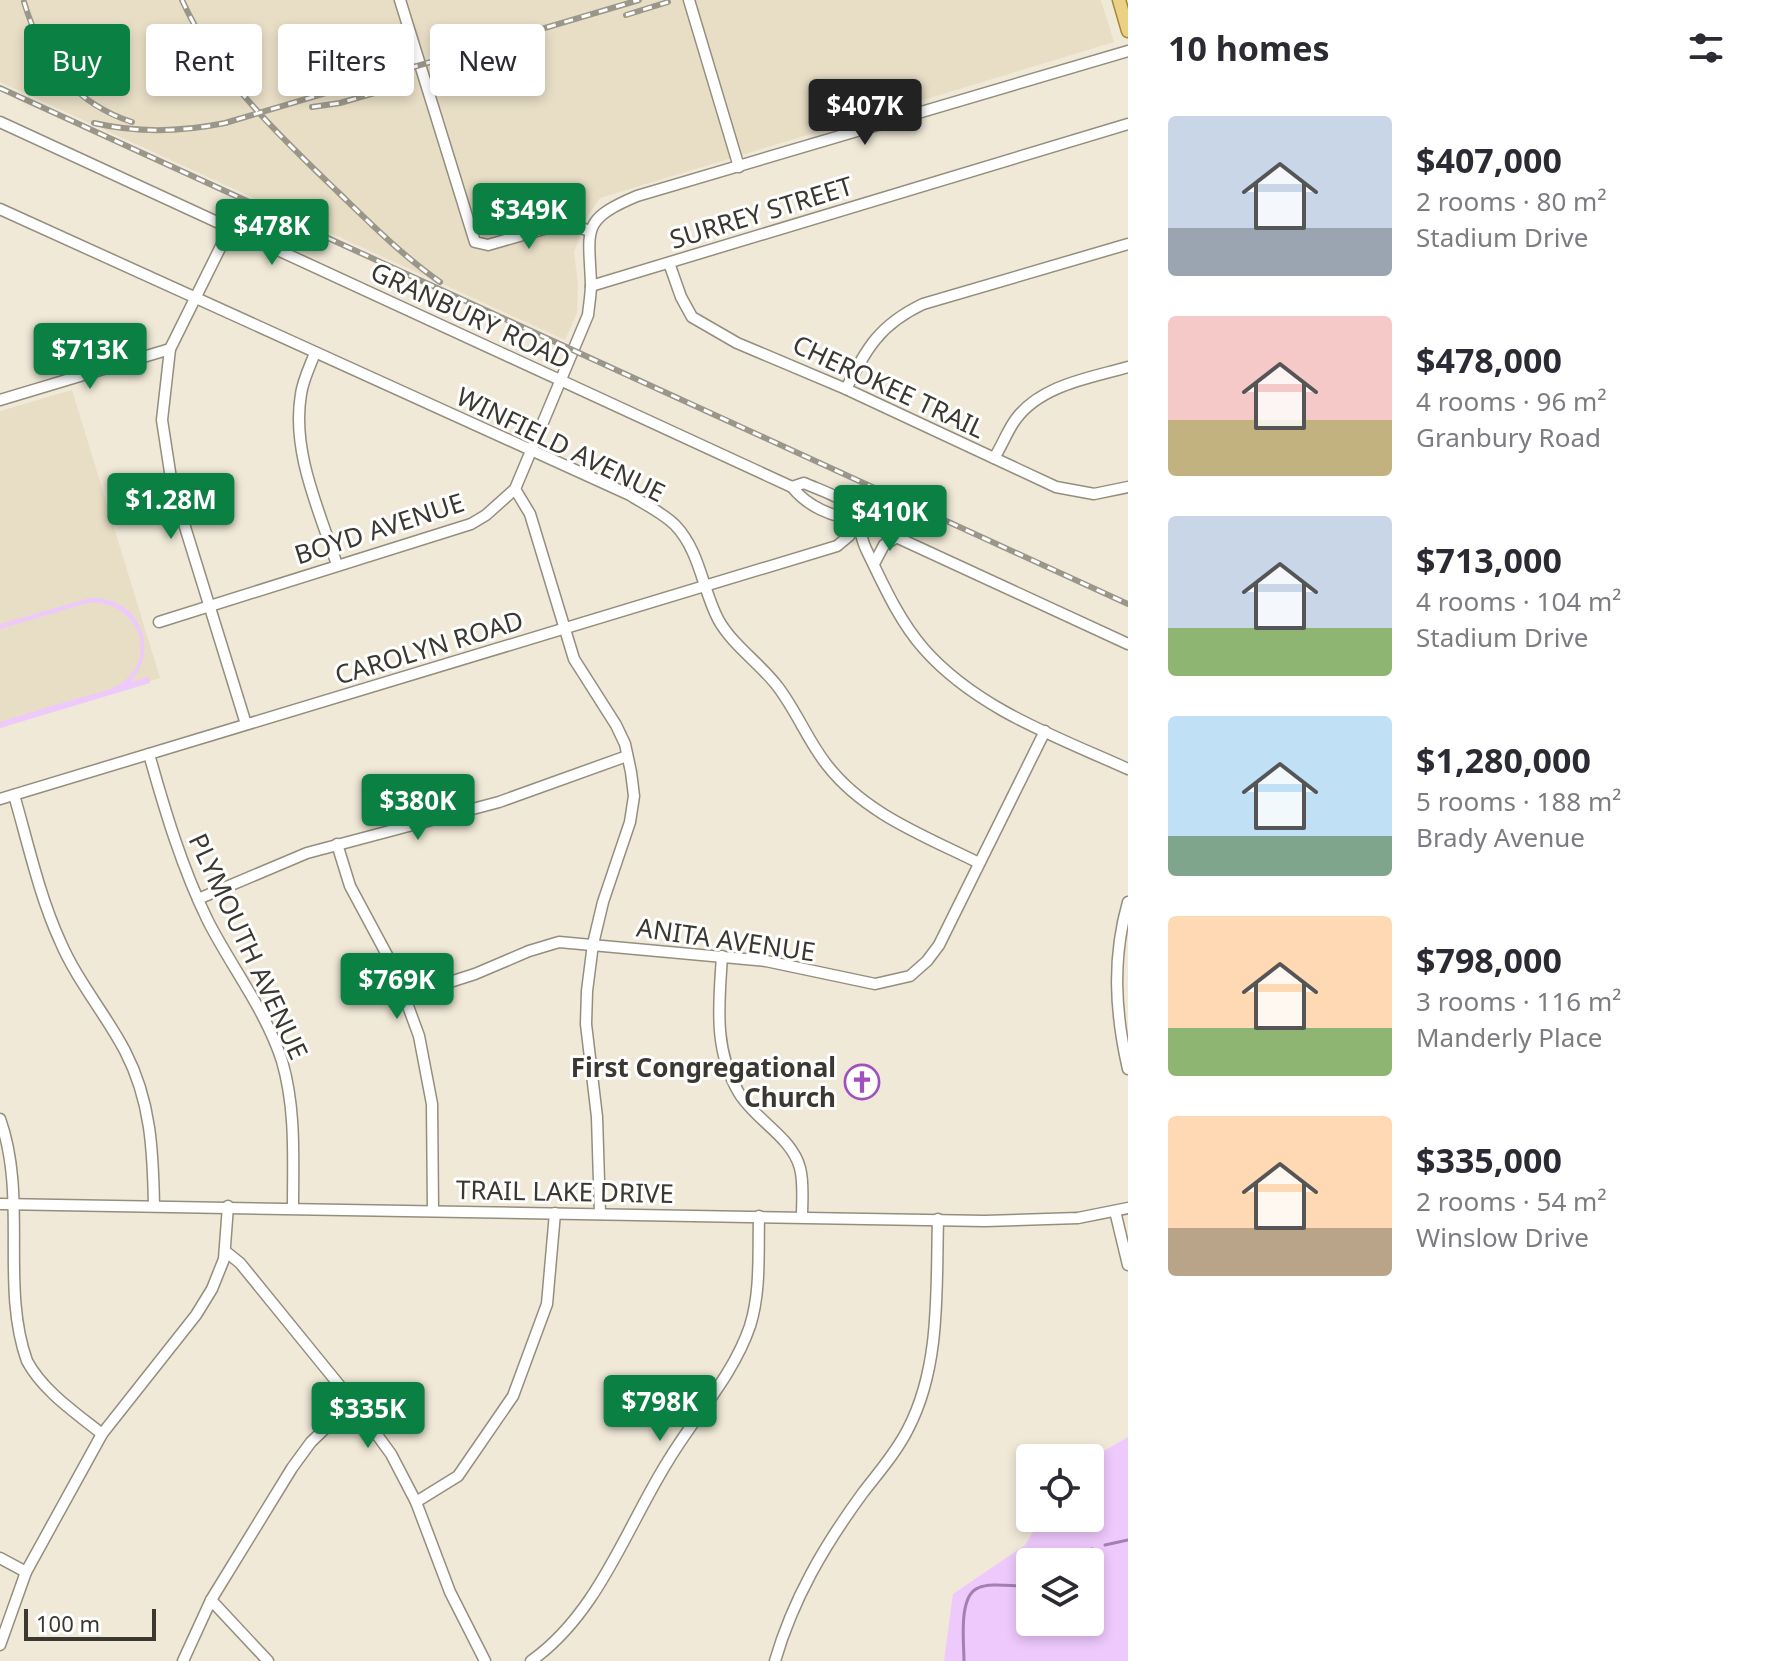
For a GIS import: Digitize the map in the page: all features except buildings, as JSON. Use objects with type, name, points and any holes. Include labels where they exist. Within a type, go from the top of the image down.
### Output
[{"type":"main road","points":[[1119,0],[1128,31]]},
{"type":"street","points":[[400,0],[477,244],[488,245],[569,224],[590,231]]},
{"type":"street","points":[[689,0],[739,167]]},
{"type":"street","points":[[600,1214],[597,1117],[586,1024],[587,991],[593,944],[603,902],[630,822],[634,796],[627,756],[616,725],[574,659],[530,514],[515,489],[588,315],[590,231],[605,211],[619,203],[1128,51]]},
{"type":"street","name":"GRANBURY ROAD","points":[[0,122],[792,487],[801,499],[841,518],[857,519],[1128,644]]},
{"type":"street","name":"SURREY STREET","points":[[591,286],[1128,124]]},
{"type":"street","name":"WINFIELD AVENUE","points":[[0,209],[630,495],[674,524],[688,542],[719,621],[776,684],[825,763],[854,795],[897,823],[979,863]]},
{"type":"street","points":[[230,228],[170,349],[163,402],[164,442],[172,485],[246,724]]},
{"type":"street","points":[[846,389],[869,345],[900,315],[923,304],[1128,244]]},
{"type":"street","name":"CHEROKEE TRAIL","points":[[669,263],[687,310],[708,328],[1056,487],[1094,494],[1128,487]]},
{"type":"street","points":[[0,400],[170,349]]},
{"type":"street","points":[[315,353],[300,396],[303,459],[337,565]]},
{"type":"street","points":[[994,458],[1015,420],[1041,396],[1069,384],[1128,367]]},
{"type":"street","name":"BOYD AVENUE","points":[[159,622],[471,524],[515,489]]},
{"type":"street","points":[[857,519],[865,548],[900,615],[921,646],[938,664],[974,693],[1009,715],[1128,769]]},
{"type":"street","name":"CAROLYN ROAD","points":[[0,799],[837,546],[849,536],[857,519]]},
{"type":"street","points":[[875,562],[884,545],[897,537]]},
{"type":"street","name":"ANITA AVENUE","points":[[406,996],[559,942],[766,961],[875,984],[910,976],[939,945],[1045,731]]},
{"type":"street","name":"PLYMOUTH AVENUE","points":[[149,754],[174,838],[198,899],[266,1024],[282,1061],[293,1129],[293,1207]]},
{"type":"street","points":[[198,899],[277,864],[337,844],[499,802],[627,756]]},
{"type":"street","points":[[14,795],[58,937],[76,974],[125,1050],[141,1089],[151,1132],[154,1206]]},
{"type":"street","points":[[337,844],[350,886],[406,996],[425,1058],[432,1104],[433,1210]]},
{"type":"street","points":[[1128,902],[1120,936],[1116,978],[1128,1069]]},
{"type":"street","points":[[722,956],[718,1019],[724,1058],[745,1102],[796,1157],[803,1179],[802,1217]]},
{"type":"street","points":[[0,1119],[8,1145],[12,1204],[9,1290],[17,1335],[28,1363],[39,1378],[102,1434]]},
{"type":"street","name":"TRAIL LAKE DRIVE","points":[[0,1204],[1049,1220],[1128,1208]]},
{"type":"street","points":[[0,1645],[26,1572],[102,1434],[196,1315],[218,1277],[225,1251],[228,1206]]},
{"type":"street","points":[[1115,1211],[1128,1265]]},
{"type":"street","points":[[416,1502],[458,1476],[513,1396],[547,1304],[555,1213]]},
{"type":"street","points":[[531,1661],[562,1635],[582,1610],[668,1461],[739,1351],[751,1322],[756,1294],[759,1216]]},
{"type":"street","points":[[775,1661],[784,1631],[817,1560],[895,1452],[921,1397],[934,1336],[938,1219]]},
{"type":"street","points":[[225,1251],[240,1263],[353,1402],[391,1454],[416,1502],[450,1592],[485,1661]]},
{"type":"street","points":[[183,1661],[211,1600],[292,1468],[311,1442],[353,1402]]},
{"type":"street","points":[[0,1558],[26,1572]]},
{"type":"street","points":[[211,1600],[268,1661]]},
{"type":"shaded area","points":[[0,0],[1101,0],[1114,42],[600,198],[589,214],[574,252],[577,313],[565,340],[31,96],[130,96],[130,24],[24,24],[24,93],[0,82]]},
{"type":"shaded area","points":[[72,390],[160,678],[0,728],[0,411]]},
{"type":"shaded area","points":[[90,598],[121,605],[132,614],[140,626],[144,654],[131,682],[149,677],[150,683],[0,728],[0,722],[114,688],[135,670],[141,642],[136,628],[116,608],[101,603],[84,604],[0,629],[0,624]]},
{"type":"shaded area","points":[[1128,1437],[1128,1661],[944,1661],[953,1594],[1016,1551],[1016,1636],[1104,1636],[1104,1548],[1021,1548],[1033,1532],[1104,1532],[1104,1451]]},
{"type":"waterway","points":[[1105,1545],[1128,1540]]},
{"type":"waterway","points":[[964,1661],[967,1600],[978,1588],[1016,1586]]},
{"type":"railway","points":[[182,0],[213,55],[272,127],[388,239],[440,282]]},
{"type":"railway","points":[[94,123],[159,130],[225,123],[639,0]]},
{"type":"railway","points":[[24,2],[40,42],[62,76],[93,103],[132,122]]},
{"type":"railway","points":[[626,15],[668,2]]},
{"type":"railway","points":[[0,88],[1128,604]]},
{"type":"railway","points":[[312,107],[364,96]]},
{"type":"place","name":"First Congregational Church","points":[[862,1082]]}]
